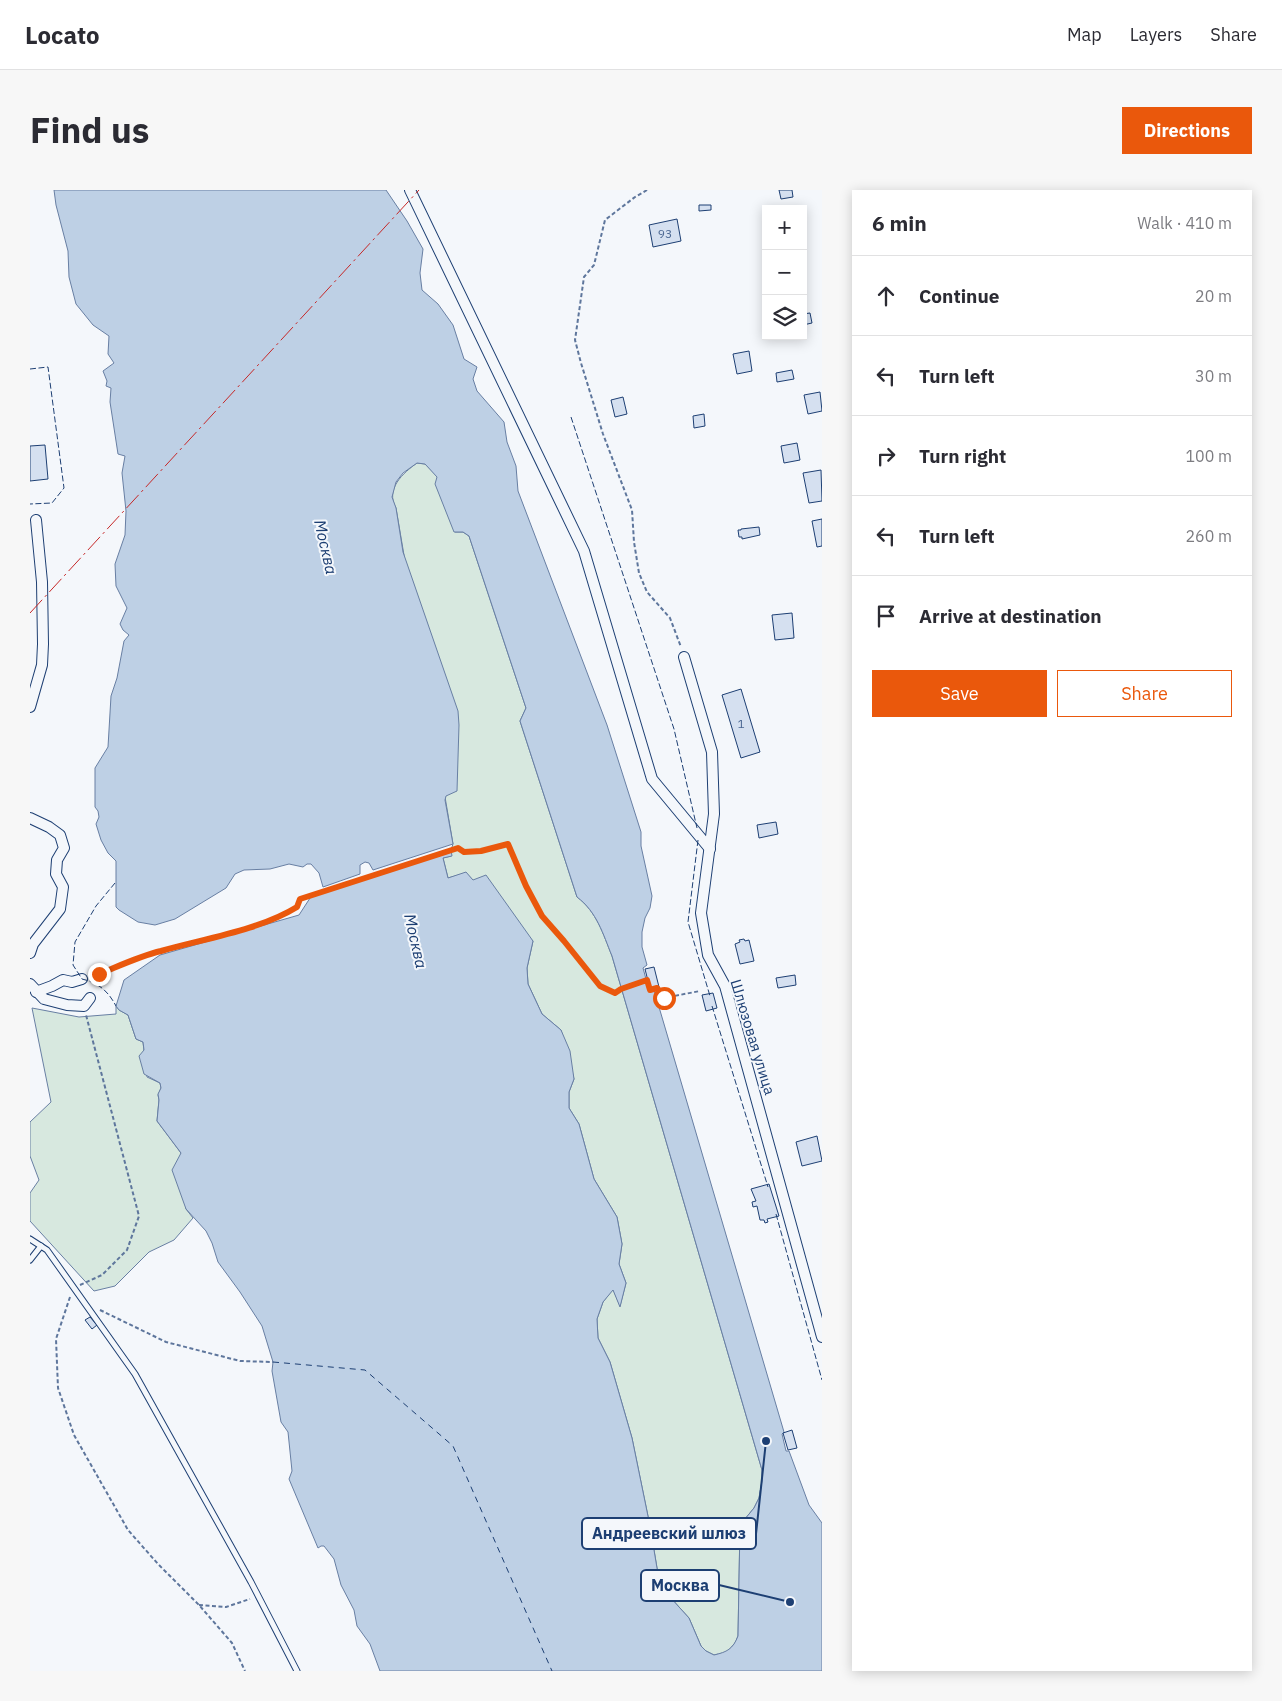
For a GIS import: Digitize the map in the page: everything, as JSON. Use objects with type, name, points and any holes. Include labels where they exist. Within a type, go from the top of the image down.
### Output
[{"type":"street","points":[[410,190],[584,551],[652,779],[710,849]]},
{"type":"street","points":[[30,707],[42,665],[43,644],[42,582],[37,520]]},
{"type":"street","name":"Шлюзовая улица","points":[[684,657],[712,752],[714,814],[701,913],[708,955],[725,986],[822,1336]]},
{"type":"street","points":[[30,818],[49,827],[60,836],[64,848],[57,860],[56,874],[63,887],[60,909],[33,944],[30,952]]},
{"type":"street","points":[[33,988],[52,986],[62,980],[72,982],[82,979]]},
{"type":"street","points":[[33,988],[44,999],[67,1005],[84,1006],[90,998]]},
{"type":"lane","points":[[30,1239],[47,1250],[135,1374],[258,1596],[297,1671]]},
{"type":"lane","points":[[30,1260],[41,1246]]},
{"type":"path","points":[[647,190],[605,220],[594,265],[584,277],[575,340],[603,434],[632,510],[634,542],[639,573],[647,592],[670,618],[684,657]]},
{"type":"path","points":[[82,979],[158,951],[244,928],[284,915],[297,907],[300,899],[458,848],[464,852],[481,851],[508,844],[526,886],[542,916],[600,986],[615,993],[647,980],[650,990],[657,988],[664,998],[700,991]]},
{"type":"path","points":[[83,1302],[166,1342],[240,1360],[273,1362]]},
{"type":"path","points":[[199,1606],[226,1608],[258,1596]]},
{"type":"shaded area","points":[[417,463],[425,464],[438,477],[455,532],[463,532],[469,536],[526,708],[520,721],[577,897],[590,909],[612,956],[762,1470],[759,1498],[754,1508],[740,1525],[738,1636],[727,1652],[714,1655],[706,1651],[701,1646],[689,1618],[660,1586],[632,1438],[610,1362],[598,1338],[597,1319],[603,1302],[613,1289],[620,1306],[626,1283],[619,1264],[622,1244],[617,1217],[594,1179],[579,1124],[569,1108],[569,1092],[574,1079],[561,1030],[542,1014],[528,984],[527,968],[533,941],[466,873],[448,878],[443,858],[451,856],[453,844],[396,508],[393,501],[394,488],[397,482]]},
{"type":"shaded area","points":[[116,1006],[128,1015],[136,1039],[143,1042],[147,1077],[160,1083],[157,1121],[181,1153],[186,1209],[193,1218],[174,1240],[149,1252],[115,1286],[94,1291],[30,1221],[30,1193],[39,1180],[30,1156],[30,1122],[51,1102],[32,1008],[79,1017],[116,1014]]},
{"type":"water","points":[[54,190],[386,190],[423,249],[420,273],[422,290],[438,304],[453,325],[464,359],[477,367],[473,379],[477,391],[504,422],[507,442],[516,466],[518,491],[607,725],[641,832],[641,846],[652,896],[642,932],[642,947],[647,965],[643,968],[649,990],[654,990],[784,1432],[782,1434],[786,1451],[789,1451],[809,1505],[822,1523],[822,1671],[380,1671],[370,1644],[357,1626],[354,1610],[341,1585],[334,1559],[324,1546],[318,1548],[289,1479],[292,1471],[288,1432],[281,1422],[272,1371],[273,1362],[262,1326],[218,1262],[206,1231],[186,1209],[172,1170],[181,1153],[157,1121],[160,1083],[144,1074],[139,1056],[144,1050],[143,1042],[136,1039],[128,1015],[116,1006],[124,980],[160,955],[299,915],[312,895],[451,850],[452,856],[443,858],[448,878],[466,872],[473,880],[486,875],[533,941],[527,968],[528,984],[542,1014],[561,1030],[570,1051],[574,1079],[569,1092],[569,1108],[579,1124],[594,1179],[617,1217],[622,1244],[619,1264],[626,1283],[620,1307],[613,1290],[603,1302],[597,1319],[598,1338],[610,1362],[632,1438],[660,1586],[689,1618],[701,1646],[714,1655],[729,1649],[738,1636],[740,1525],[754,1508],[759,1498],[762,1470],[612,956],[590,909],[577,897],[520,721],[526,708],[469,536],[463,532],[454,532],[435,484],[437,477],[425,464],[417,463],[403,473],[396,482],[392,497],[396,508],[403,552],[458,711],[457,791],[446,796],[445,800],[453,844],[373,870],[369,863],[365,862],[360,865],[360,874],[323,887],[319,873],[311,864],[303,867],[289,864],[270,869],[244,870],[235,874],[226,888],[175,919],[155,925],[138,922],[116,907],[116,861],[108,853],[96,824],[99,817],[95,807],[95,768],[108,747],[111,696],[117,678],[124,641],[129,635],[120,624],[127,608],[116,586],[115,564],[125,535],[126,511],[122,473],[125,456],[118,454],[110,402],[111,388],[106,386],[107,381],[103,371],[114,363],[108,354],[109,336],[93,325],[76,304],[69,277],[68,251]]},
{"type":"building","points":[[779,190],[792,190],[793,197],[781,199]]},
{"type":"building","points":[[699,205],[711,205],[711,210],[699,211]]},
{"type":"building","points":[[677,219],[681,241],[653,247],[649,225]]},
{"type":"building","points":[[807,313],[810,313],[812,323],[807,324]]},
{"type":"building","points":[[749,351],[752,371],[737,374],[733,354]]},
{"type":"building","points":[[792,370],[794,379],[777,382],[776,373]]},
{"type":"building","points":[[820,392],[822,411],[808,414],[804,395]]},
{"type":"building","points":[[623,397],[627,414],[615,417],[611,400]]},
{"type":"building","points":[[704,414],[705,426],[694,428],[693,416]]},
{"type":"building","points":[[797,443],[800,460],[784,463],[781,446]]},
{"type":"building","points":[[45,445],[48,479],[30,481],[30,446]]},
{"type":"building","points":[[821,470],[822,501],[809,503],[803,473]]},
{"type":"building","points":[[822,519],[822,546],[817,547],[812,521]]},
{"type":"building","points":[[759,527],[760,535],[742,539],[742,537],[739,537],[738,530]]},
{"type":"building","points":[[792,613],[794,638],[775,640],[772,615]]},
{"type":"building","points":[[741,689],[760,752],[741,758],[722,695]]},
{"type":"building","points":[[776,822],[778,834],[759,838],[757,825]]},
{"type":"building","points":[[744,939],[745,941],[749,940],[754,961],[740,964],[735,944],[740,942],[739,940]]},
{"type":"building","points":[[654,967],[659,987],[650,989],[645,969]]},
{"type":"building","points":[[795,975],[796,985],[778,988],[776,978]]},
{"type":"building","points":[[713,993],[717,1008],[706,1011],[702,995]]},
{"type":"building","points":[[817,1136],[822,1161],[802,1166],[796,1142]]},
{"type":"building","points":[[769,1184],[779,1216],[767,1219],[768,1222],[765,1223],[764,1220],[760,1220],[757,1206],[753,1207],[752,1202],[756,1201],[751,1189]]},
{"type":"building","points":[[90,1317],[97,1325],[92,1329],[85,1320]]},
{"type":"building","points":[[792,1430],[797,1448],[788,1450],[783,1433]]},
{"type":"ferry route","points":[[273,1362],[365,1370],[453,1446],[552,1671]]},
{"type":"fence","points":[[30,369],[48,367],[64,488],[52,503],[30,504]]},
{"type":"fence","points":[[571,417],[674,729],[697,828]]},
{"type":"fence","points":[[698,840],[688,922],[710,996]]},
{"type":"fence","points":[[115,883],[96,906],[75,942],[73,965],[82,979],[102,988],[116,1006]]},
{"type":"fence","points":[[659,1003],[672,999]]},
{"type":"fence","points":[[712,1006],[768,1187]]},
{"type":"fence","points":[[776,1214],[822,1380]]},
{"type":"power","points":[[30,613],[419,190]]},
{"type":"place","name":"Андреевский шлюз","points":[[766,1441]]},
{"type":"place","name":"Москва","points":[[790,1602]]},
{"type":"route","points":[[99,974],[158,951],[244,928],[284,915],[297,907],[300,899],[458,848],[464,852],[481,851],[508,844],[526,886],[542,916],[600,986],[615,993],[647,980],[650,990],[657,988],[664,998]]}]
